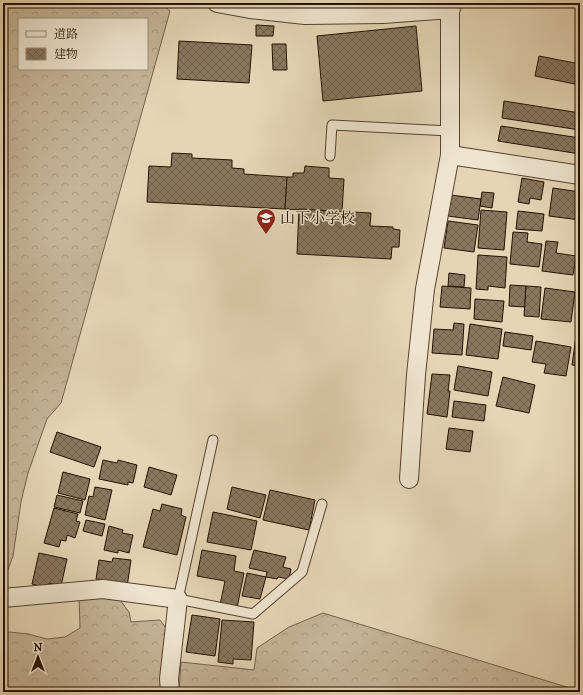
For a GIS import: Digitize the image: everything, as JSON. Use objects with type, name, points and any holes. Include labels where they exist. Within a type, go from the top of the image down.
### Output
[{"type":"street","points":[[217,3],[250,9],[305,15],[383,14],[450,6],[450,155],[425,289],[416,375],[409,479]]},
{"type":"street","points":[[450,155],[580,175]]},
{"type":"street","points":[[3,598],[103,589],[178,600],[169,679],[170,692]]},
{"type":"lane","points":[[330,156],[332,125],[450,131]]},
{"type":"lane","points":[[213,440],[178,600],[253,614],[302,572],[322,504]]},
{"type":"green space","points":[[3,3],[160,3],[170,11],[61,403],[47,419],[28,473],[21,502],[13,556],[3,583]]},
{"type":"green space","points":[[79,595],[120,600],[129,612],[131,622],[160,620],[166,628],[164,692],[69,692],[68,689],[38,692],[3,692],[3,633],[10,632],[28,634],[47,639],[65,637],[80,628]]},
{"type":"green space","points":[[323,613],[580,692],[179,692],[181,662],[254,670],[257,648],[289,627]]},
{"type":"building","points":[[256,25],[274,26],[273,36],[256,36]]},
{"type":"building","points":[[416,26],[422,91],[323,101],[317,36]]},
{"type":"building","points":[[179,41],[252,45],[249,83],[177,79]]},
{"type":"building","points":[[272,44],[286,44],[287,70],[273,70]]},
{"type":"building","points":[[539,56],[580,64],[580,85],[535,76]]},
{"type":"building","points":[[504,101],[580,113],[580,130],[502,118]]},
{"type":"building","points":[[501,126],[580,138],[580,154],[498,141]]},
{"type":"building","points":[[172,153],[192,154],[192,158],[232,160],[232,168],[244,169],[244,174],[287,177],[285,209],[147,202],[149,166],[171,167]]},
{"type":"building","points":[[305,166],[329,168],[329,178],[344,179],[342,212],[285,209],[287,177],[293,177],[293,173],[304,173]]},
{"type":"building","points":[[522,178],[544,182],[541,200],[530,198],[529,204],[518,202]]},
{"type":"building","points":[[553,188],[580,192],[580,220],[549,216]]},
{"type":"building","points":[[482,192],[494,193],[492,208],[480,206]]},
{"type":"building","points":[[451,195],[481,199],[478,220],[448,216]]},
{"type":"building","points":[[299,209],[371,213],[370,226],[393,227],[393,229],[400,230],[399,247],[392,247],[391,259],[297,254]]},
{"type":"building","points":[[481,210],[507,212],[504,250],[478,248]]},
{"type":"building","points":[[518,211],[544,214],[542,231],[516,229]]},
{"type":"building","points":[[448,221],[478,225],[474,252],[444,248]]},
{"type":"building","points":[[513,232],[528,233],[527,242],[542,244],[539,267],[510,264]]},
{"type":"building","points":[[546,241],[558,242],[556,253],[576,256],[573,275],[542,271]]},
{"type":"building","points":[[478,255],[507,257],[505,288],[488,286],[488,290],[476,289]]},
{"type":"building","points":[[449,273],[465,275],[464,287],[448,286]]},
{"type":"building","points":[[510,285],[526,286],[525,307],[509,306]]},
{"type":"building","points":[[442,286],[471,288],[470,309],[440,307]]},
{"type":"building","points":[[526,286],[541,287],[539,317],[524,316]]},
{"type":"building","points":[[545,288],[575,292],[571,322],[541,319]]},
{"type":"building","points":[[475,299],[504,301],[502,322],[474,319]]},
{"type":"building","points":[[580,300],[580,325],[577,325]]},
{"type":"building","points":[[454,323],[464,324],[462,355],[432,353],[434,329],[453,330]]},
{"type":"building","points":[[470,324],[502,329],[498,359],[466,355]]},
{"type":"building","points":[[505,332],[533,336],[531,350],[503,346]]},
{"type":"building","points":[[576,336],[580,336],[580,366],[572,365]]},
{"type":"building","points":[[536,341],[571,347],[566,376],[544,373],[546,364],[532,362]]},
{"type":"building","points":[[458,366],[492,372],[488,396],[454,390]]},
{"type":"building","points":[[432,374],[450,375],[447,417],[427,414]]},
{"type":"building","points":[[503,377],[535,385],[529,413],[496,406]]},
{"type":"building","points":[[454,401],[486,405],[484,421],[452,417]]},
{"type":"building","points":[[449,428],[473,431],[470,452],[446,449]]},
{"type":"building","points":[[57,432],[101,447],[94,467],[50,452]]},
{"type":"building","points":[[103,460],[117,463],[118,460],[137,465],[133,483],[128,482],[128,485],[99,479]]},
{"type":"building","points":[[149,467],[177,475],[171,495],[144,487]]},
{"type":"building","points":[[63,472],[90,479],[85,500],[58,493]]},
{"type":"building","points":[[95,487],[112,490],[105,520],[85,515],[89,496],[93,497]]},
{"type":"building","points":[[232,487],[266,495],[260,518],[227,509]]},
{"type":"building","points":[[270,490],[315,500],[309,530],[263,520]]},
{"type":"building","points":[[57,495],[83,501],[80,513],[54,507]]},
{"type":"building","points":[[162,504],[182,509],[181,515],[186,517],[177,555],[143,547],[153,509],[160,511]]},
{"type":"building","points":[[54,508],[78,514],[76,521],[80,522],[75,538],[67,535],[66,541],[61,540],[59,547],[44,543]]},
{"type":"building","points":[[213,512],[257,521],[251,550],[207,542]]},
{"type":"building","points":[[86,520],[105,524],[102,536],[83,531]]},
{"type":"building","points":[[109,526],[123,530],[122,533],[133,535],[129,553],[118,550],[118,553],[104,550]]},
{"type":"building","points":[[202,550],[236,556],[234,571],[244,573],[237,608],[220,605],[225,581],[197,576]]},
{"type":"building","points":[[254,550],[286,557],[283,567],[291,569],[289,579],[266,577],[267,572],[249,568]]},
{"type":"building","points":[[39,553],[67,559],[61,586],[49,583],[48,588],[32,584]]},
{"type":"building","points":[[113,558],[131,560],[127,587],[96,579],[99,560],[112,562]]},
{"type":"building","points":[[247,573],[266,577],[260,599],[242,596]]},
{"type":"building","points":[[192,615],[220,619],[215,656],[186,652]]},
{"type":"building","points":[[222,620],[254,622],[251,660],[233,659],[233,664],[218,662]]},
{"type":"place","name":"山下小学校","points":[[266,235]]}]
